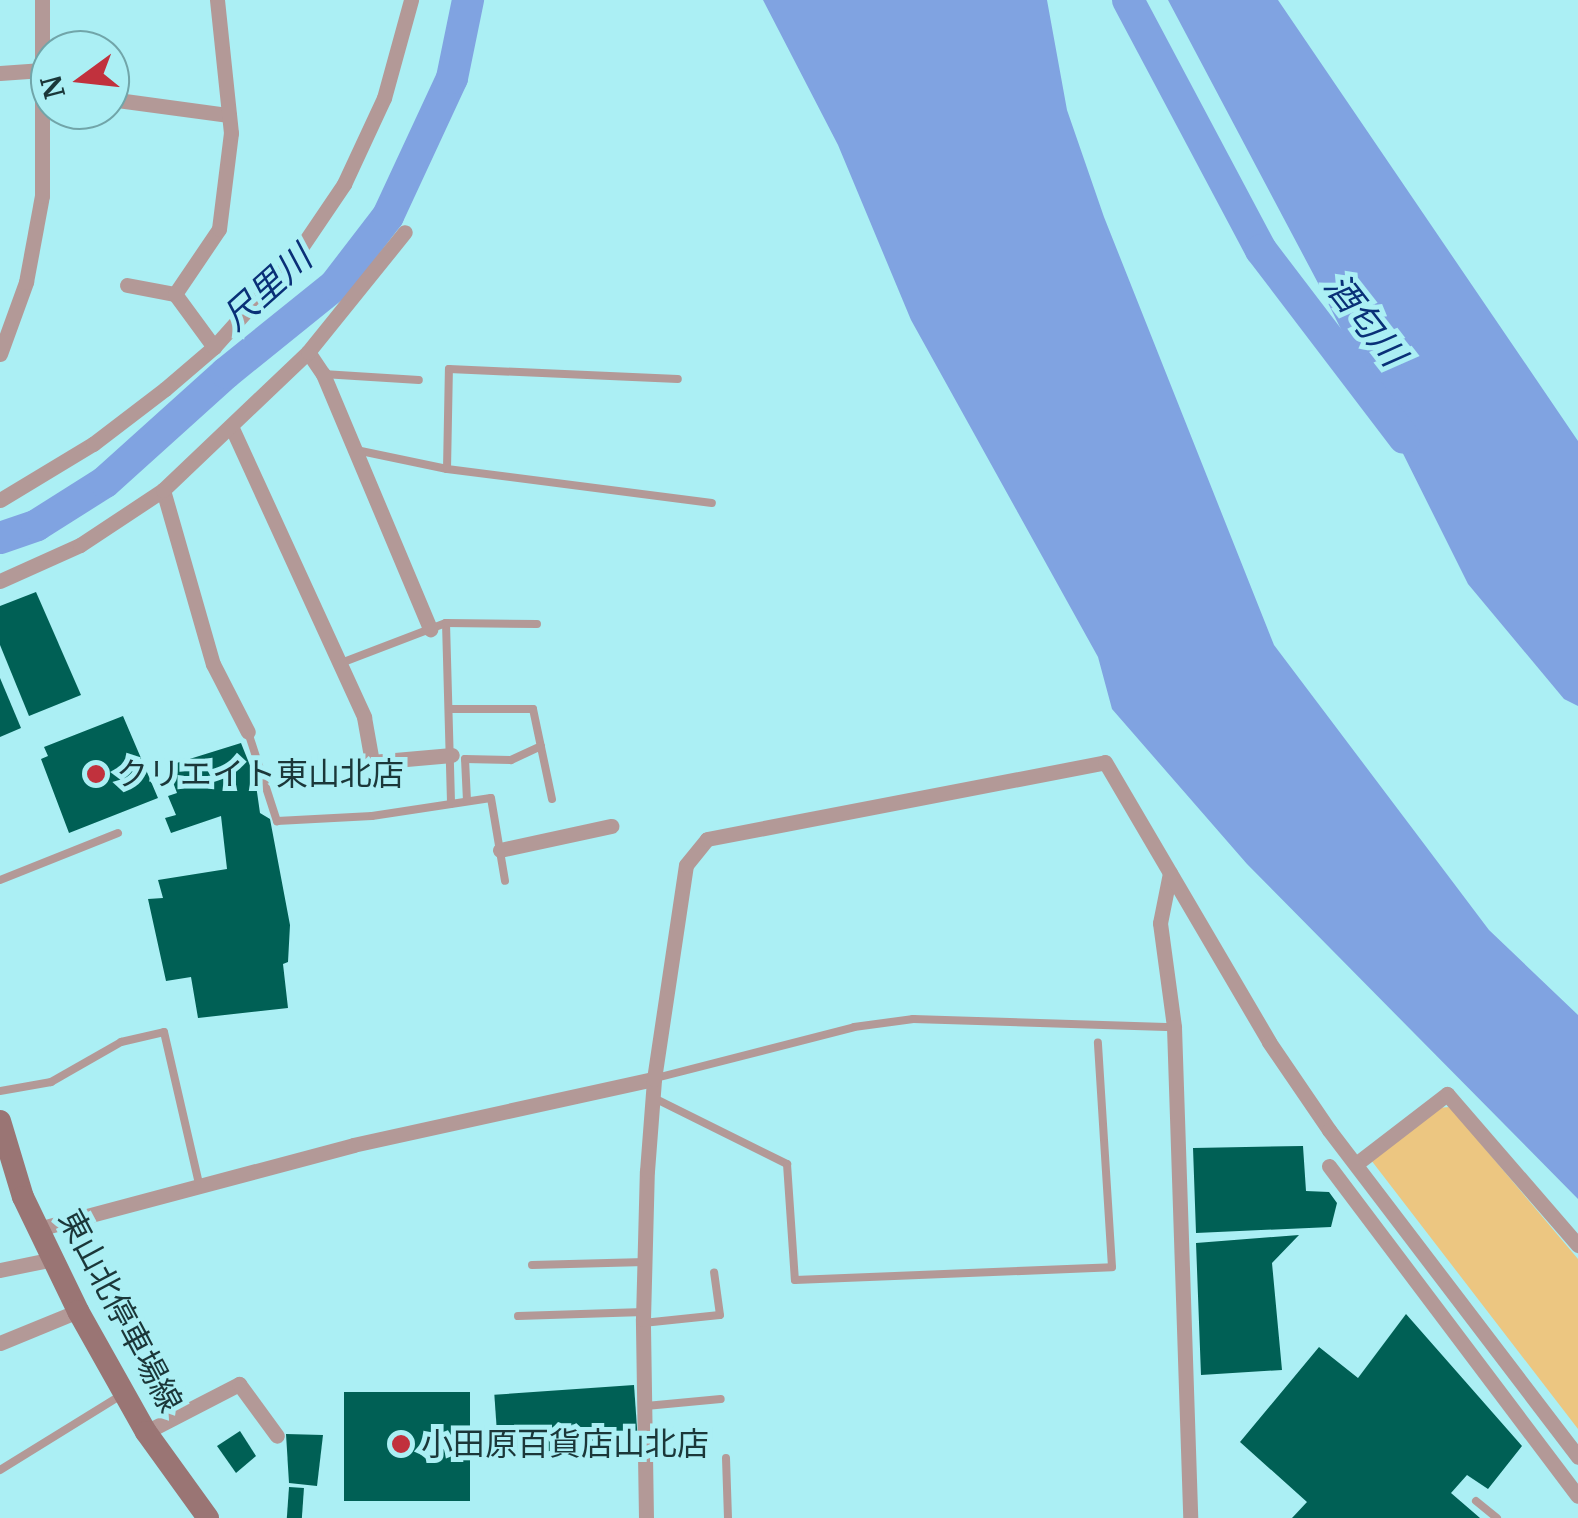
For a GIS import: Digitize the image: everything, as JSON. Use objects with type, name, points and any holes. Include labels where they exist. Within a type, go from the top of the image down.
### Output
[{"type":"main road","name":"東山北停車場線","points":[[0,1121],[23,1197],[78,1311],[146,1432],[208,1518]]},
{"type":"street","points":[[41,30],[42,0]]},
{"type":"street","points":[[175,294],[218,229],[229,116],[217,0]]},
{"type":"street","points":[[0,500],[93,444],[214,347],[296,255],[344,184],[384,98],[411,0]]},
{"type":"street","points":[[0,73],[30,71]]},
{"type":"street","points":[[130,102],[229,116]]},
{"type":"street","points":[[0,354],[26,282],[42,196],[44,130]]},
{"type":"street","points":[[0,581],[80,546],[163,490],[308,352],[405,232]]},
{"type":"street","points":[[127,285],[175,294],[214,347]]},
{"type":"street","points":[[308,352],[323,374],[352,449],[438,626]]},
{"type":"street","points":[[231,426],[364,717],[372,762],[452,754]]},
{"type":"street","points":[[163,490],[213,664],[248,732]]},
{"type":"street","points":[[646,1518],[644,1317],[652,1098],[686,865],[707,839],[1104,762],[1269,1042],[1356,1164],[1578,1457]]},
{"type":"street","points":[[500,850],[612,826]]},
{"type":"street","points":[[1170,873],[1160,923],[1174,1027],[1190,1518]]},
{"type":"street","points":[[38,1229],[352,1145],[654,1079]]},
{"type":"street","points":[[1356,1164],[1447,1094],[1578,1245]]},
{"type":"street","points":[[1330,1166],[1578,1496]]},
{"type":"street","points":[[0,1270],[53,1259]]},
{"type":"street","points":[[0,1343],[78,1311]]},
{"type":"street","points":[[146,1432],[239,1384],[277,1436]]},
{"type":"lane","points":[[447,469],[449,369],[678,380]]},
{"type":"lane","points":[[323,374],[419,380]]},
{"type":"lane","points":[[352,449],[447,469],[712,503]]},
{"type":"lane","points":[[341,663],[438,626],[537,624]]},
{"type":"lane","points":[[438,626],[450,709],[452,804]]},
{"type":"lane","points":[[450,709],[533,709],[552,799]]},
{"type":"lane","points":[[248,732],[276,821],[372,816],[491,798],[506,881]]},
{"type":"lane","points":[[467,801],[465,759],[512,760],[541,746]]},
{"type":"lane","points":[[0,880],[118,833]]},
{"type":"lane","points":[[654,1079],[854,1027],[914,1019],[1174,1027]]},
{"type":"lane","points":[[0,1090],[51,1082],[121,1042],[164,1032],[199,1184]]},
{"type":"lane","points":[[652,1098],[787,1164],[795,1280],[1112,1266],[1098,1042]]},
{"type":"lane","points":[[532,1265],[645,1262]]},
{"type":"lane","points":[[518,1316],[720,1315],[714,1272]]},
{"type":"lane","points":[[1,1467],[124,1393]]},
{"type":"lane","points":[[646,1406],[721,1399]]},
{"type":"lane","points":[[726,1458],[728,1518]]},
{"type":"lane","points":[[1476,1501],[1496,1518]]},
{"type":"shaded area","points":[[1450,1107],[1578,1259],[1578,1429],[1371,1160],[1437,1108]]},
{"type":"water","points":[[763,0],[1047,0],[1067,110],[1104,217],[1274,645],[1489,930],[1578,1015],[1578,1199],[1247,864],[1112,709],[1098,657],[911,320],[838,145]]},
{"type":"water","points":[[1168,0],[1278,0],[1578,441],[1578,706],[1564,699],[1468,584],[1318,283]]},
{"type":"building","points":[[36,592],[81,695],[29,716],[0,645],[0,606]]},
{"type":"building","points":[[0,678],[21,728],[0,737]]},
{"type":"building","points":[[123,716],[158,798],[69,833],[41,759],[48,756],[44,747]]},
{"type":"building","points":[[241,743],[255,778],[260,813],[270,819],[290,925],[288,962],[283,964],[288,1008],[198,1018],[191,977],[166,981],[148,899],[163,898],[158,880],[227,869],[221,816],[171,833],[165,818],[176,815],[168,796],[177,793],[167,766]]},
{"type":"building","points":[[1303,1146],[1306,1191],[1329,1192],[1337,1203],[1331,1227],[1196,1233],[1193,1148]]},
{"type":"building","points":[[1299,1235],[1272,1263],[1282,1370],[1201,1375],[1196,1243]]},
{"type":"building","points":[[1406,1314],[1522,1446],[1488,1489],[1467,1475],[1451,1493],[1480,1518],[1292,1518],[1307,1502],[1240,1442],[1319,1347],[1358,1378]]},
{"type":"building","points":[[634,1385],[638,1449],[499,1459],[494,1395]]},
{"type":"building","points":[[344,1392],[470,1392],[470,1501],[344,1501]]},
{"type":"building","points":[[240,1431],[256,1456],[236,1473],[217,1446]]},
{"type":"building","points":[[286,1434],[323,1435],[317,1486],[289,1483]]},
{"type":"building","points":[[289,1487],[304,1488],[302,1518],[287,1518]]},
{"type":"waterway","name":"尺里川","points":[[0,538],[37,525],[105,482],[226,373],[335,285],[388,216],[452,78],[468,0]]},
{"type":"waterway","name":"酒匂川","points":[[1128,0],[1261,250],[1404,438]]},
{"type":"place","name":"クリエイト東山北店","points":[[96,774]]},
{"type":"place","name":"小田原百貨店山北店","points":[[401,1444]]}]
